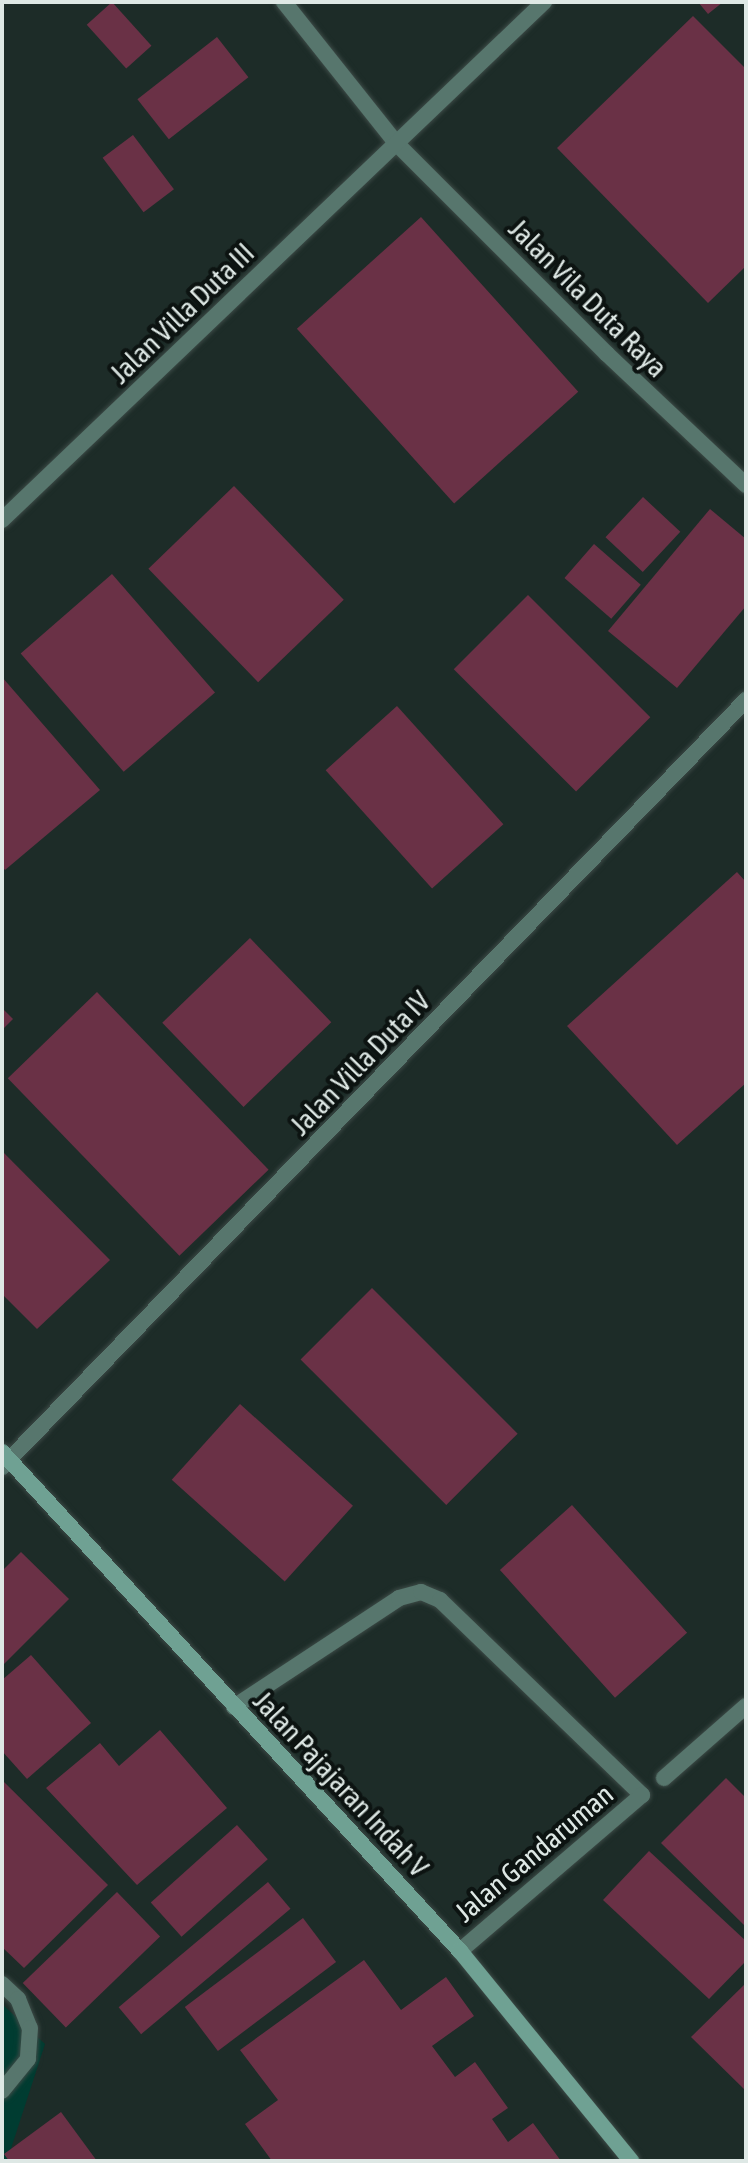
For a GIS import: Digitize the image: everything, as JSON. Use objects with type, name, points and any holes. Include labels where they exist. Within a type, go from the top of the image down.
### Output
[{"type":"street","name":"Jalan Vila Duta Raya","points":[[284,2],[397,144],[607,354],[746,485]]},
{"type":"street","name":"Jalan Villa Duta III","points":[[2,520],[544,2]]},
{"type":"street","name":"Jalan Villa Duta IV","points":[[5,1459],[746,700]]},
{"type":"street","name":"Jalan Pajajaran Indah V","points":[[5,1459],[460,1951],[631,2161]]},
{"type":"street","name":"Jalan Gandaruman","points":[[234,1707],[399,1598],[421,1592],[440,1600],[642,1795],[460,1951]]},
{"type":"street","points":[[664,1778],[746,1706]]},
{"type":"street","points":[[2,1984],[18,1999],[30,2028],[28,2059],[2,2091]]},
{"type":"green space","points":[[2,2004],[45,2044],[7,2161],[2,2161]]},
{"type":"building","points":[[112,2],[151,46],[126,69],[87,25]]},
{"type":"building","points":[[698,2],[723,2],[708,14]]},
{"type":"building","points":[[693,16],[746,69],[746,266],[708,303],[557,148]]},
{"type":"building","points":[[217,37],[248,77],[169,139],[137,99]]},
{"type":"building","points":[[133,135],[174,189],[144,212],[103,158]]},
{"type":"building","points":[[421,217],[578,392],[454,503],[297,329]]},
{"type":"building","points":[[234,486],[344,600],[258,682],[148,569]]},
{"type":"building","points":[[643,497],[680,532],[643,572],[605,537]]},
{"type":"building","points":[[710,509],[746,539],[746,606],[677,688],[608,631]]},
{"type":"building","points":[[594,544],[641,585],[611,619],[564,578]]},
{"type":"building","points":[[112,574],[215,692],[124,772],[21,653]]},
{"type":"building","points":[[528,595],[650,717],[576,792],[454,669]]},
{"type":"building","points":[[2,677],[100,790],[5,870],[2,866]]},
{"type":"building","points":[[397,706],[503,824],[432,888],[326,770]]},
{"type":"building","points":[[737,872],[746,882],[746,1083],[677,1145],[567,1026]]},
{"type":"building","points":[[250,938],[331,1022],[244,1107],[162,1023]]},
{"type":"building","points":[[97,992],[269,1170],[179,1256],[8,1078]]},
{"type":"building","points":[[2,1008],[13,1019],[2,1030]]},
{"type":"building","points":[[2,1151],[110,1260],[37,1329],[2,1294]]},
{"type":"building","points":[[372,1288],[518,1434],[446,1505],[301,1359]]},
{"type":"building","points":[[240,1404],[353,1506],[285,1582],[172,1480]]},
{"type":"building","points":[[572,1505],[687,1633],[615,1698],[500,1570]]},
{"type":"building","points":[[21,1552],[69,1599],[2,1666],[2,1571]]},
{"type":"building","points":[[31,1655],[91,1723],[27,1779],[2,1751],[2,1680]]},
{"type":"building","points":[[160,1730],[227,1808],[137,1885],[46,1788],[100,1743],[119,1766]]},
{"type":"building","points":[[726,1778],[746,1798],[746,1927],[661,1843]]},
{"type":"building","points":[[2,1780],[108,1885],[24,1968],[2,1947]]},
{"type":"building","points":[[237,1825],[268,1859],[182,1937],[151,1903]]},
{"type":"building","points":[[649,1851],[746,1941],[746,1961],[709,1999],[603,1900]]},
{"type":"building","points":[[268,1882],[290,1909],[141,2034],[119,2007]]},
{"type":"building","points":[[117,1892],[160,1937],[66,2028],[23,1983]]},
{"type":"building","points":[[303,1918],[336,1962],[218,2051],[185,2007]]},
{"type":"building","points":[[364,1960],[401,2010],[446,1977],[474,2016],[432,2046],[455,2077],[475,2062],[508,2108],[492,2119],[508,2142],[533,2123],[561,2161],[272,2161],[245,2124],[278,2100],[240,2050]]},
{"type":"building","points":[[746,1983],[746,2091],[691,2037]]},
{"type":"building","points":[[61,2112],[97,2161],[9,2161],[4,2154]]}]
